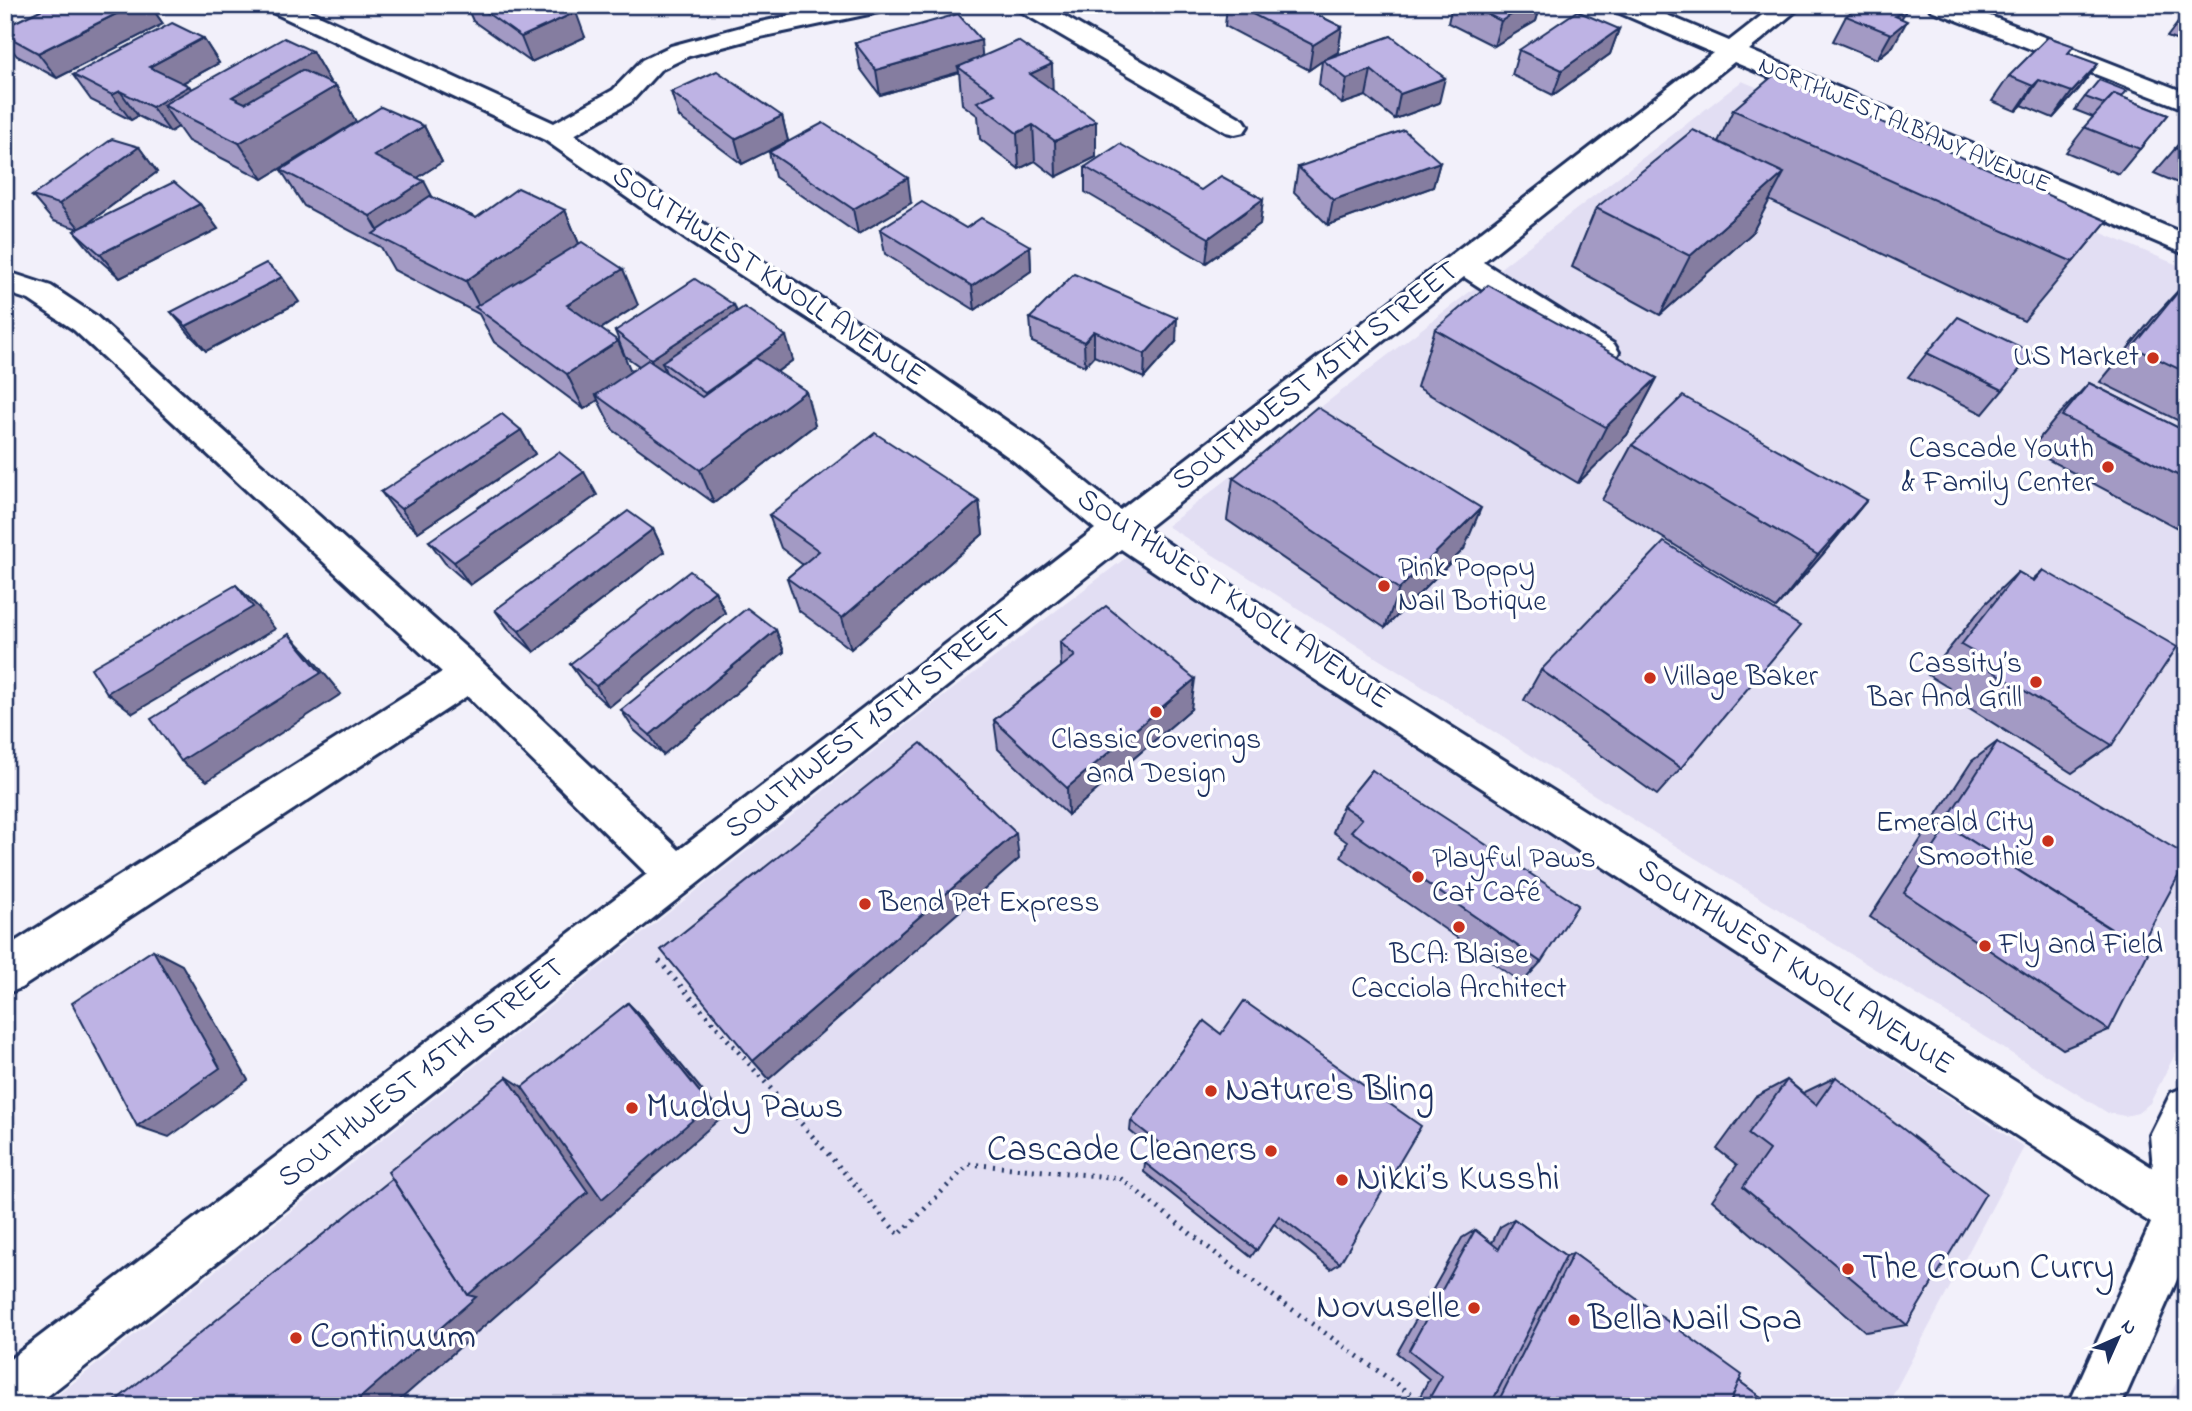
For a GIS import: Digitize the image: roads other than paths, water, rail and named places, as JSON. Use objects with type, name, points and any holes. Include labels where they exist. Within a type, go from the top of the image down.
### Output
[{"type":"street","name":"SOUTHWEST KNOLL AVENUE","points":[[277,5],[555,134],[703,237],[950,398],[1026,452],[1119,529],[1324,666],[2184,1213]]},
{"type":"street","points":[[555,134],[622,96],[651,65],[680,51],[756,30],[879,5]]},
{"type":"street","points":[[1027,5],[1235,126]]},
{"type":"street","name":"NORTHWEST ALBANY AVENUE","points":[[1622,5],[2187,246]]},
{"type":"street","name":"SOUTHWEST 15TH STREET","points":[[5,1396],[677,876],[1791,5]]},
{"type":"street","points":[[1940,5],[2187,102]]},
{"type":"street","points":[[1464,263],[1623,365]]},
{"type":"street","points":[[5,281],[40,293],[85,323],[470,674],[677,876]]},
{"type":"street","points":[[5,973],[470,674]]},
{"type":"street","points":[[2094,1406],[2184,1213],[2174,1135],[2187,1109]]},
{"type":"place","name":"US Market","points":[[2153,358]]},
{"type":"place","name":"Cascade Youth & Family Center","points":[[2108,467]]},
{"type":"place","name":"Pink Poppy Nail Botique","points":[[1384,586]]},
{"type":"place","name":"Village Baker","points":[[1650,678]]},
{"type":"place","name":"Cassity’s Bar And Grill","points":[[2036,682]]},
{"type":"place","name":"Classic Coverings and Design","points":[[1156,712]]},
{"type":"place","name":"Emerald City Smoothie","points":[[2048,841]]},
{"type":"place","name":"Playful Paws Cat Café","points":[[1418,877]]},
{"type":"place","name":"Bend Pet Express","points":[[865,904]]},
{"type":"place","name":"BCA: Blaise Cacciola Architect","points":[[1459,927]]},
{"type":"place","name":"Fly and Field","points":[[1985,946]]},
{"type":"place","name":"Nature's Bling","points":[[1211,1091]]},
{"type":"place","name":"Muddy Paws","points":[[632,1108]]},
{"type":"place","name":"Cascade Cleaners","points":[[1271,1151]]},
{"type":"place","name":"Nikki’s Kusshi","points":[[1342,1180]]},
{"type":"place","name":"The Crown Curry","points":[[1848,1269]]},
{"type":"place","name":"Novuselle","points":[[1474,1308]]},
{"type":"place","name":"Bella Nail Spa","points":[[1574,1320]]},
{"type":"place","name":"Continuum","points":[[296,1338]]}]
